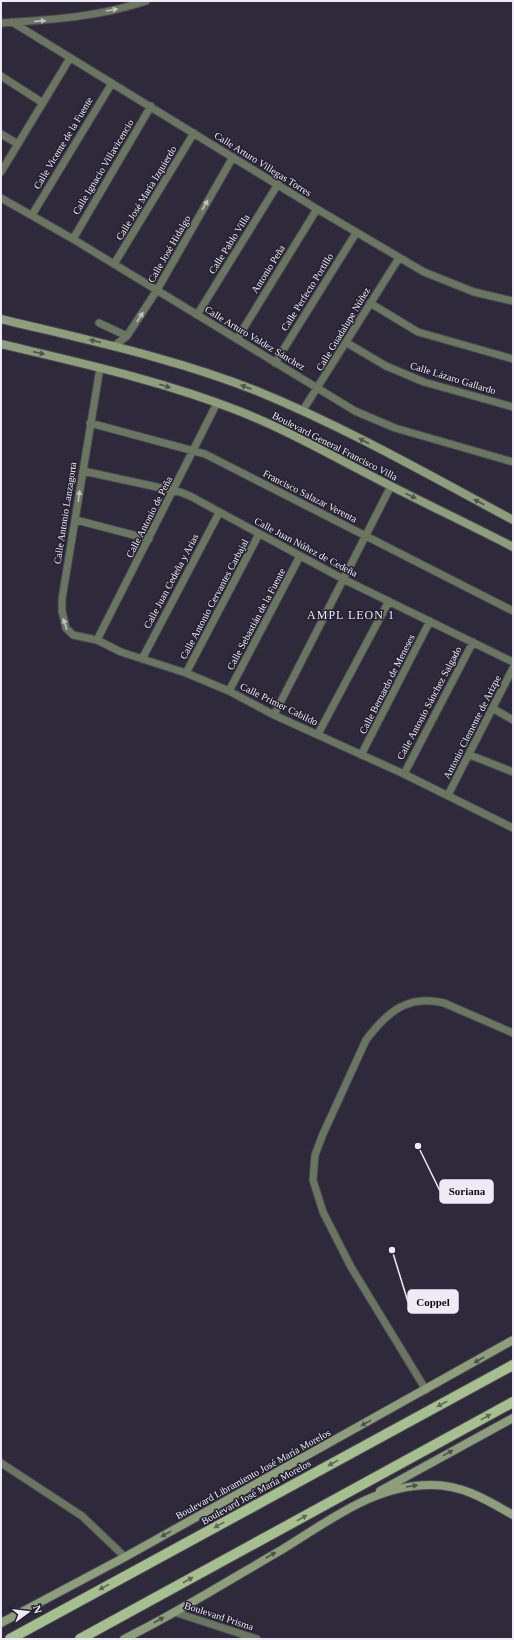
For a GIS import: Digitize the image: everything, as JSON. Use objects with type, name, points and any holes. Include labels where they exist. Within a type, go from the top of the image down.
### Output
[{"type":"main road","name":"Boulevard José María Morelos","points":[[10,1639],[513,1365]]},
{"type":"main road","points":[[80,1639],[513,1402]]},
{"type":"street","points":[[1,23],[78,16],[123,8],[146,1]]},
{"type":"street","name":"Calle Arturo Villegas Torres","points":[[12,22],[233,156],[356,233],[424,272],[474,292],[513,301]]},
{"type":"street","points":[[1,172],[70,58]]},
{"type":"street","points":[[1,76],[42,103]]},
{"type":"street","name":"Calle Vicente de la Fuente","points":[[32,215],[112,83]]},
{"type":"street","name":"Calle Ignacio Villavicencio","points":[[73,239],[151,106]]},
{"type":"street","name":"Calle José María Izquierdo","points":[[114,264],[194,133]]},
{"type":"street","points":[[1,134],[18,144]]},
{"type":"street","name":"Calle José Hidalgo","points":[[114,346],[127,336],[157,290],[233,156]]},
{"type":"street","name":"Calle Pablo Villa","points":[[197,315],[278,184]]},
{"type":"street","name":"Calle Arturo Valdez Sánchez","points":[[1,198],[73,239],[355,411],[395,428],[513,462]]},
{"type":"street","name":"Antonio Peña","points":[[237,339],[317,209]]},
{"type":"street","name":"Calle Perfecto Portillo","points":[[275,363],[356,233]]},
{"type":"street","name":"Calle Guadalupe Núñez","points":[[303,410],[347,343],[370,303],[399,258]]},
{"type":"street","points":[[370,303],[418,332],[513,359]]},
{"type":"street","name":"Boulevard General Francisco Villa","points":[[1,319],[163,358],[212,374],[303,410],[513,520]]},
{"type":"street","points":[[99,323],[127,336]]},
{"type":"street","name":"Calle Lázaro Gallardo","points":[[347,343],[386,366],[410,376],[513,407]]},
{"type":"street","name":"Boulevard General Francisco Villa","points":[[1,344],[100,368],[217,403],[316,446],[391,486],[513,547]]},
{"type":"street","name":"Calle Antonio Lanzagorta","points":[[97,640],[73,635],[66,628],[62,611],[66,572],[76,520],[90,423],[100,368]]},
{"type":"street","name":"Calle Antonio de Peña","points":[[97,640],[174,491],[217,403]]},
{"type":"street","name":"Francisco Salazar Verenta","points":[[90,423],[194,450],[513,611]]},
{"type":"street","name":"Calle Juan Núñez de Cedeña","points":[[83,472],[174,491],[202,502],[219,513],[343,579],[513,662]]},
{"type":"street","points":[[274,715],[391,486]]},
{"type":"street","name":"Calle Juan Cedeña y Arias","points":[[142,659],[219,513]]},
{"type":"street","points":[[76,520],[149,539]]},
{"type":"street","points":[[482,531],[513,542]]},
{"type":"street","name":"Calle Antonio Cervantes Carbajal","points":[[186,673],[260,534]]},
{"type":"street","name":"Calle Sebastián de la Fuente","points":[[229,691],[300,556]]},
{"type":"street","points":[[318,734],[389,601]]},
{"type":"street","name":"Calle Bernardo de Meneses","points":[[361,756],[430,621]]},
{"type":"street","name":"Calle Primer Cabildo","points":[[97,640],[121,652],[186,673],[229,691],[274,715],[318,734],[361,756],[404,774],[434,790],[448,795],[488,817],[513,828]]},
{"type":"street","name":"Calle Antonio Sánchez Salgado","points":[[404,774],[473,642]]},
{"type":"street","name":"Antonio Clemente de Arizpe","points":[[448,795],[494,709],[513,668]]},
{"type":"street","points":[[494,709],[512,720]]},
{"type":"street","points":[[470,754],[513,772]]},
{"type":"street","points":[[426,1390],[351,1267],[323,1212],[313,1180],[314,1155],[366,1040],[376,1028],[398,1008],[422,1000],[433,1001],[444,1004],[513,1033]]},
{"type":"street","name":"Boulevard Libramiento José María Morelos","points":[[1,1622],[125,1557],[513,1340]]},
{"type":"street","points":[[124,1639],[174,1612],[365,1499],[513,1418]]},
{"type":"street","points":[[1,1463],[71,1508],[96,1529],[125,1557]]},
{"type":"street","points":[[365,1499],[416,1486],[445,1486],[470,1491],[513,1515]]},
{"type":"street","name":"Boulevard Prisma","points":[[174,1612],[257,1639]]},
{"type":"place","name":"Soriana","points":[[418,1146]]},
{"type":"place","name":"Coppel","points":[[392,1250]]},
{"type":"district","name":"AMPL LEON 1","points":[[351,615]]}]
